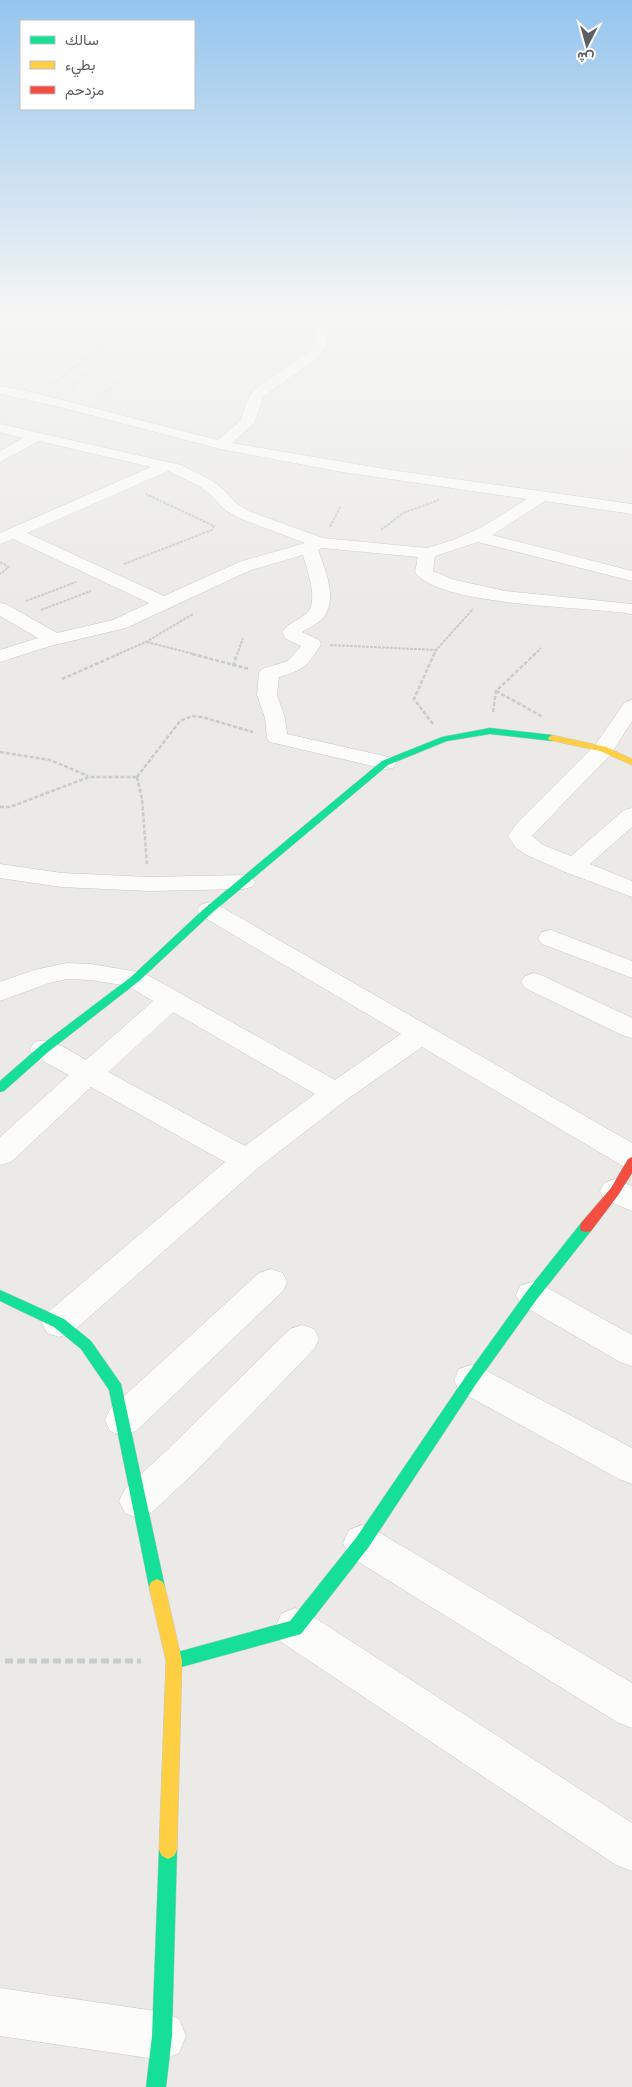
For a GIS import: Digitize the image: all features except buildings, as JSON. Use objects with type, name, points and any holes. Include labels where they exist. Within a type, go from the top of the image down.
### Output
[{"type":"street","points":[[88,410],[220,445],[343,467],[632,509]]},
{"type":"street","points":[[220,445],[247,423],[251,410]]},
{"type":"street","points":[[94,425],[111,417]]},
{"type":"street","points":[[3,431],[37,436],[176,468],[205,483],[217,492],[231,508],[314,545],[427,553],[458,546],[479,537],[502,525],[542,496]]},
{"type":"street","points":[[59,441],[76,433]]},
{"type":"street","points":[[0,457],[37,436]]},
{"type":"street","points":[[7,536],[166,466]]},
{"type":"street","points":[[7,536],[100,574],[166,604]]},
{"type":"street","points":[[479,537],[632,576]]},
{"type":"street","points":[[0,656],[119,624],[245,566],[314,545]]},
{"type":"street","points":[[314,545],[320,606],[316,614],[291,632],[293,635],[312,644],[304,659],[290,669],[269,673],[267,695],[275,718],[276,738],[386,763]]},
{"type":"street","points":[[427,553],[424,572],[430,578],[486,593],[550,602],[604,604],[632,609]]},
{"type":"street","points":[[8,612],[55,640]]},
{"type":"street","points":[[632,706],[603,749],[525,828],[520,836],[524,843],[573,867],[632,890]]},
{"type":"street","points":[[0,1088],[44,1048],[135,979],[209,910],[386,763],[445,739],[490,731],[553,738],[603,749],[632,762]]},
{"type":"street","points":[[573,867],[628,824]]},
{"type":"street","points":[[0,871],[62,880],[149,884],[243,882]]},
{"type":"street","points":[[209,910],[632,1157]]},
{"type":"street","points":[[551,938],[632,970]]},
{"type":"street","points":[[0,992],[43,976],[67,971],[91,972],[135,979],[336,1093]]},
{"type":"street","points":[[534,982],[632,1029]]},
{"type":"street","points":[[0,1154],[87,1073],[170,1000]]},
{"type":"street","points":[[59,1323],[247,1160],[336,1093],[422,1033]]},
{"type":"street","points":[[44,1048],[247,1160]]},
{"type":"street","points":[[174,1661],[295,1628],[362,1543],[471,1380],[532,1295],[624,1195],[632,1162]]},
{"type":"street","points":[[123,1420],[271,1282]]},
{"type":"street","points":[[0,1295],[59,1323],[86,1346],[116,1388],[138,1501],[174,1661],[162,2036],[156,2087]]},
{"type":"street","points":[[532,1295],[632,1352]]},
{"type":"street","points":[[138,1501],[179,1463],[302,1339]]},
{"type":"street","points":[[471,1380],[632,1467]]},
{"type":"street","points":[[362,1543],[632,1707]]},
{"type":"street","points":[[295,1628],[632,1849]]},
{"type":"street","points":[[0,2012],[162,2036]]},
{"type":"path","points":[[8,612],[212,530],[214,526],[124,484]]},
{"type":"path","points":[[360,548],[403,513],[447,498]]},
{"type":"path","points":[[0,562],[9,567],[0,574]]},
{"type":"path","points":[[8,612],[116,582]]},
{"type":"path","points":[[445,739],[414,699],[436,650],[486,593]]},
{"type":"path","points":[[62,679],[146,642],[193,614]]},
{"type":"path","points":[[146,642],[233,666],[243,638]]},
{"type":"path","points":[[312,644],[436,650]]},
{"type":"path","points":[[496,691],[541,648]]},
{"type":"path","points":[[137,777],[180,721],[192,716],[202,717],[276,738]]},
{"type":"path","points":[[0,752],[50,760],[89,777]]},
{"type":"path","points":[[0,807],[10,807],[89,777],[137,777]]},
{"type":"path","points":[[137,777],[142,799],[149,884]]},
{"type":"path","points":[[5,1661],[174,1661]]},
{"type":"traffic: fast","points":[[0,1088],[44,1049],[135,979],[209,910],[385,763],[445,739],[490,731],[552,738]]},
{"type":"traffic: fast","points":[[174,1661],[295,1628],[362,1543],[471,1380],[532,1295],[586,1227]]},
{"type":"traffic: fast","points":[[0,1295],[59,1323],[86,1345],[116,1388],[157,1587]]},
{"type":"traffic: fast","points":[[156,2087],[162,2036],[168,1850]]},
{"type":"traffic: slow","points":[[552,738],[603,749],[632,762]]},
{"type":"traffic: slow","points":[[157,1587],[174,1661],[168,1850]]},
{"type":"traffic: jam","points":[[586,1227],[615,1191],[632,1162]]}]
